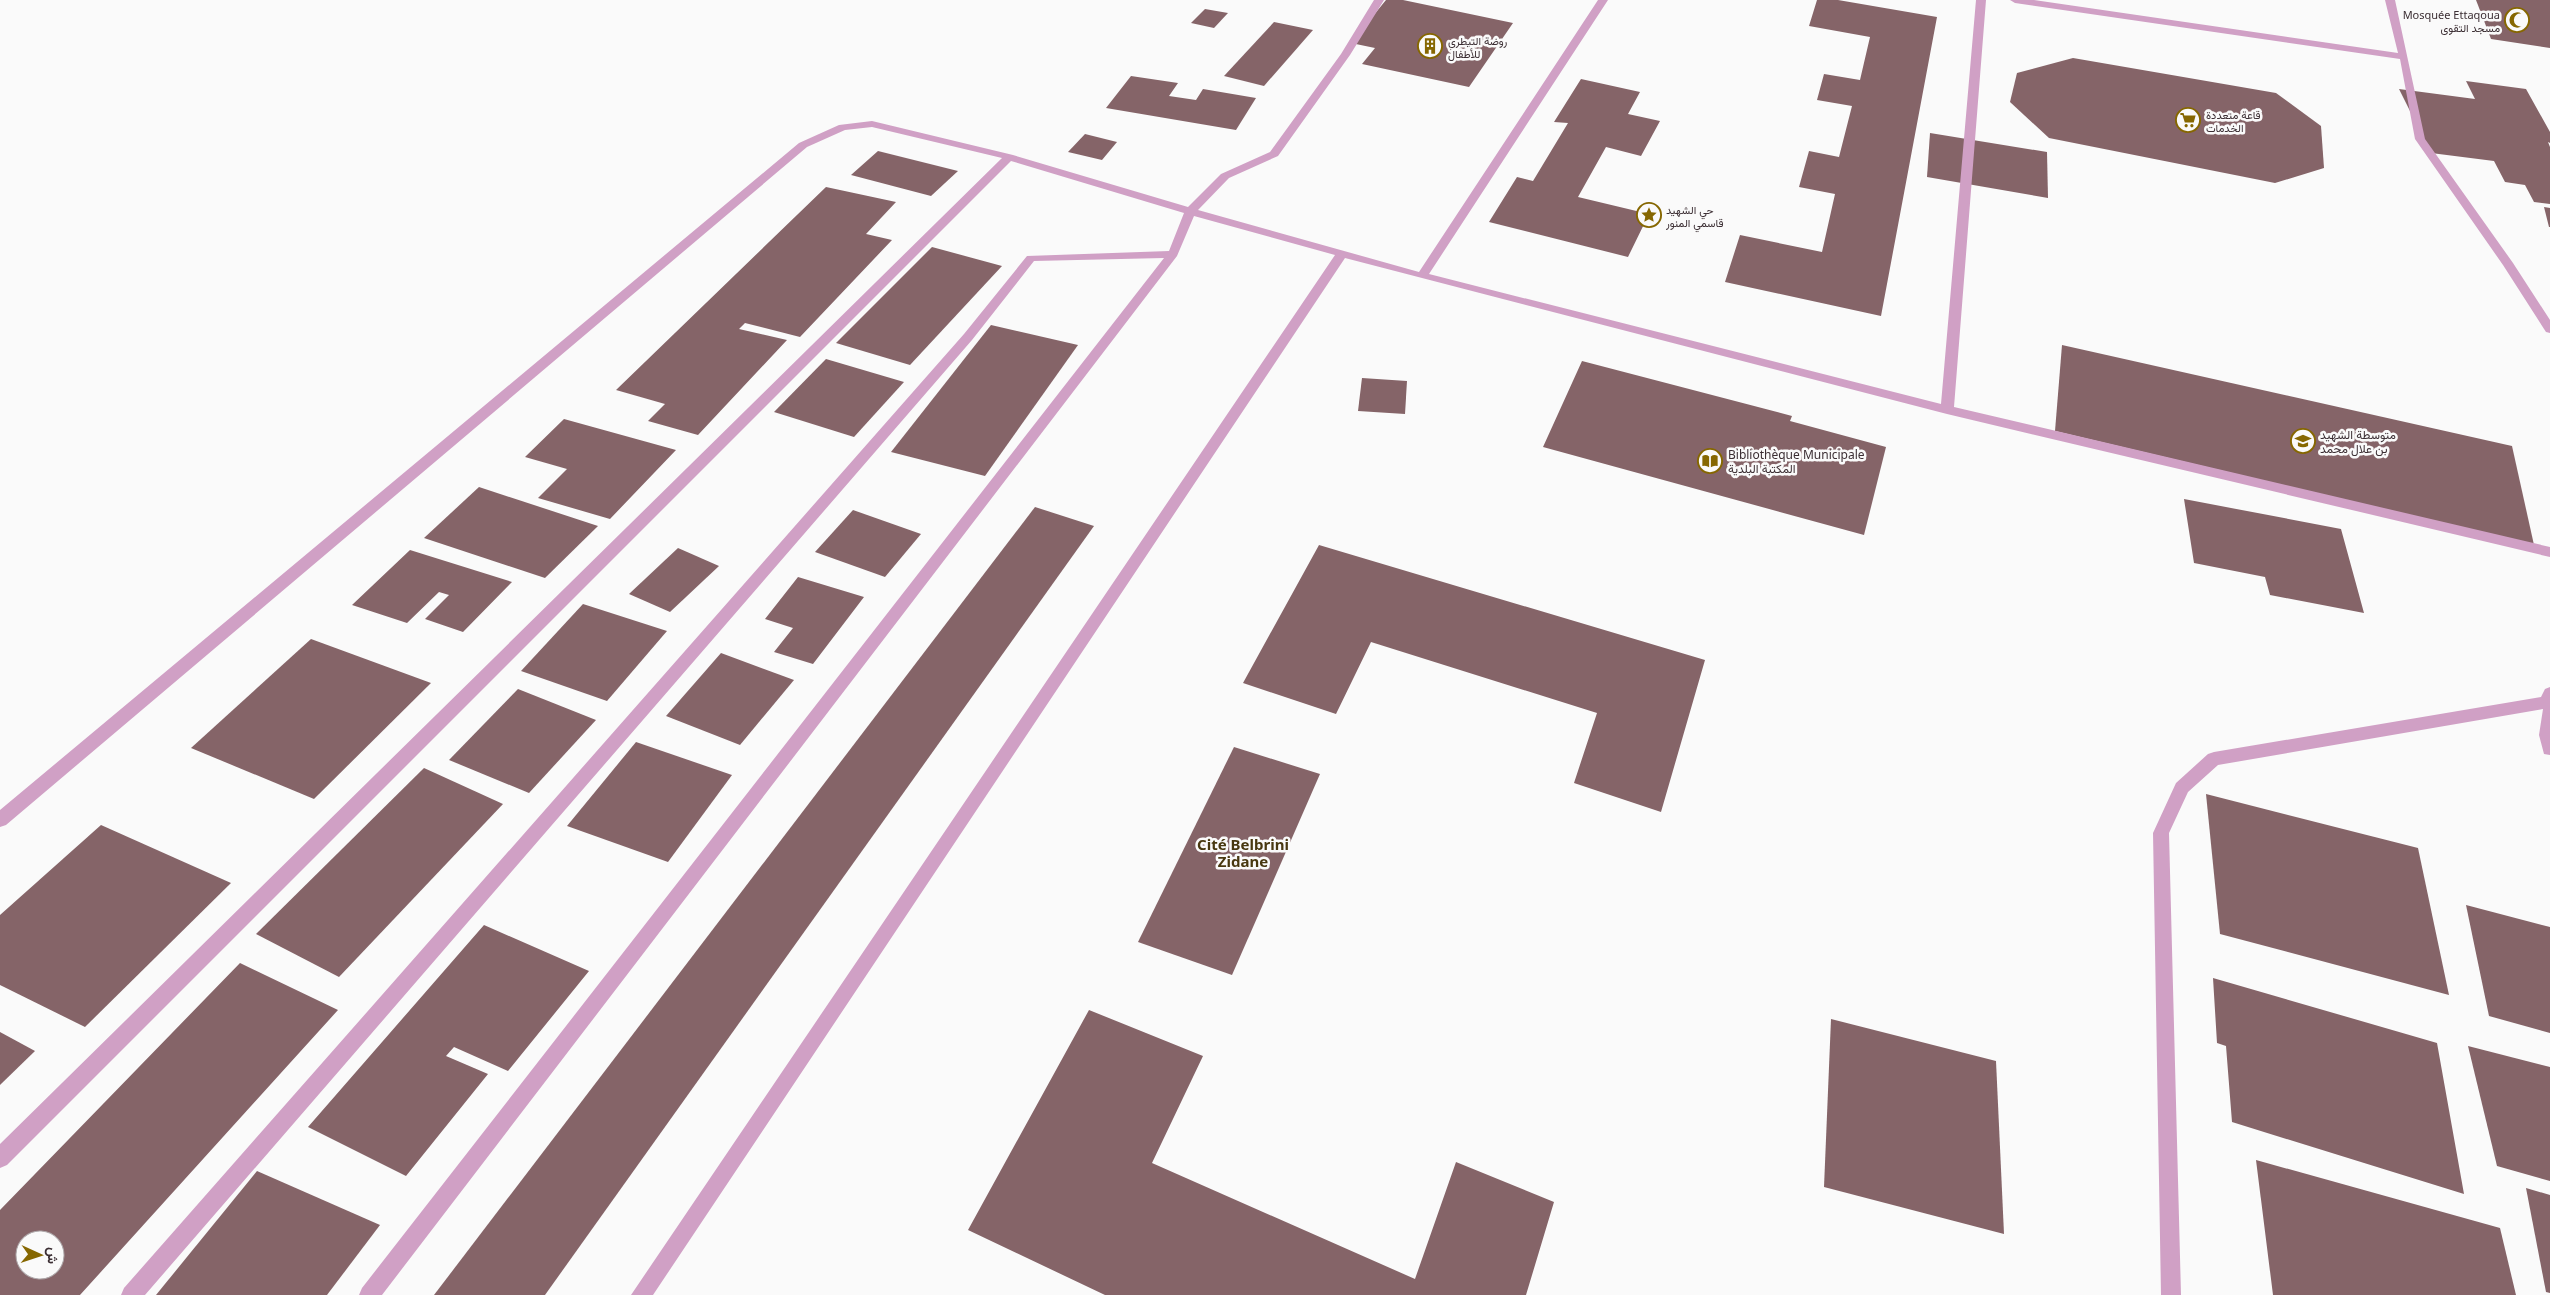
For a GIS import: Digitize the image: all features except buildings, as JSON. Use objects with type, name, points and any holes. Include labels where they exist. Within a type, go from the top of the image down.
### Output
[{"type":"street","points":[[369,1295],[1172,254],[1190,211],[1225,176],[1274,154],[1345,56],[1379,0]]},
{"type":"street","points":[[1422,276],[1603,0]]},
{"type":"street","points":[[1947,410],[1981,0]]},
{"type":"street","points":[[2015,0],[2404,57]]},
{"type":"street","points":[[2390,0],[2404,57],[2420,139],[2509,264],[2550,329]]},
{"type":"street","points":[[0,820],[803,145],[843,127],[872,124],[1009,156],[1341,255],[1422,276],[1947,410],[2550,552]]},
{"type":"street","points":[[0,1158],[1009,156]]},
{"type":"street","points":[[131,1295],[948,360],[1031,258],[1172,254]]},
{"type":"street","points":[[641,1295],[1341,255]]},
{"type":"street","points":[[2171,1295],[2161,833],[2182,788],[2214,759],[2548,702],[2550,694]]},
{"type":"street","points":[[2550,710],[2548,735],[2550,749]]},
{"type":"place","name":"Mosquée Ettaqoua مسجد التقوى","points":[[2517,20]]},
{"type":"place","name":"روضة التيطري للأطفال","points":[[1430,46]]},
{"type":"place","name":"قاعة متعددة الخدمات","points":[[2188,120]]},
{"type":"place","name":"حي الشهيد قاسمي المنور","points":[[1649,215]]},
{"type":"place","name":"متوسطة الشهيد بن علال محمد","points":[[2303,441]]},
{"type":"place","name":"Bibliothèque Municipale المكتبة البلدية","points":[[1710,461]]},
{"type":"district","name":"Cité Belbrini Zidane","points":[[1243,852]]}]
